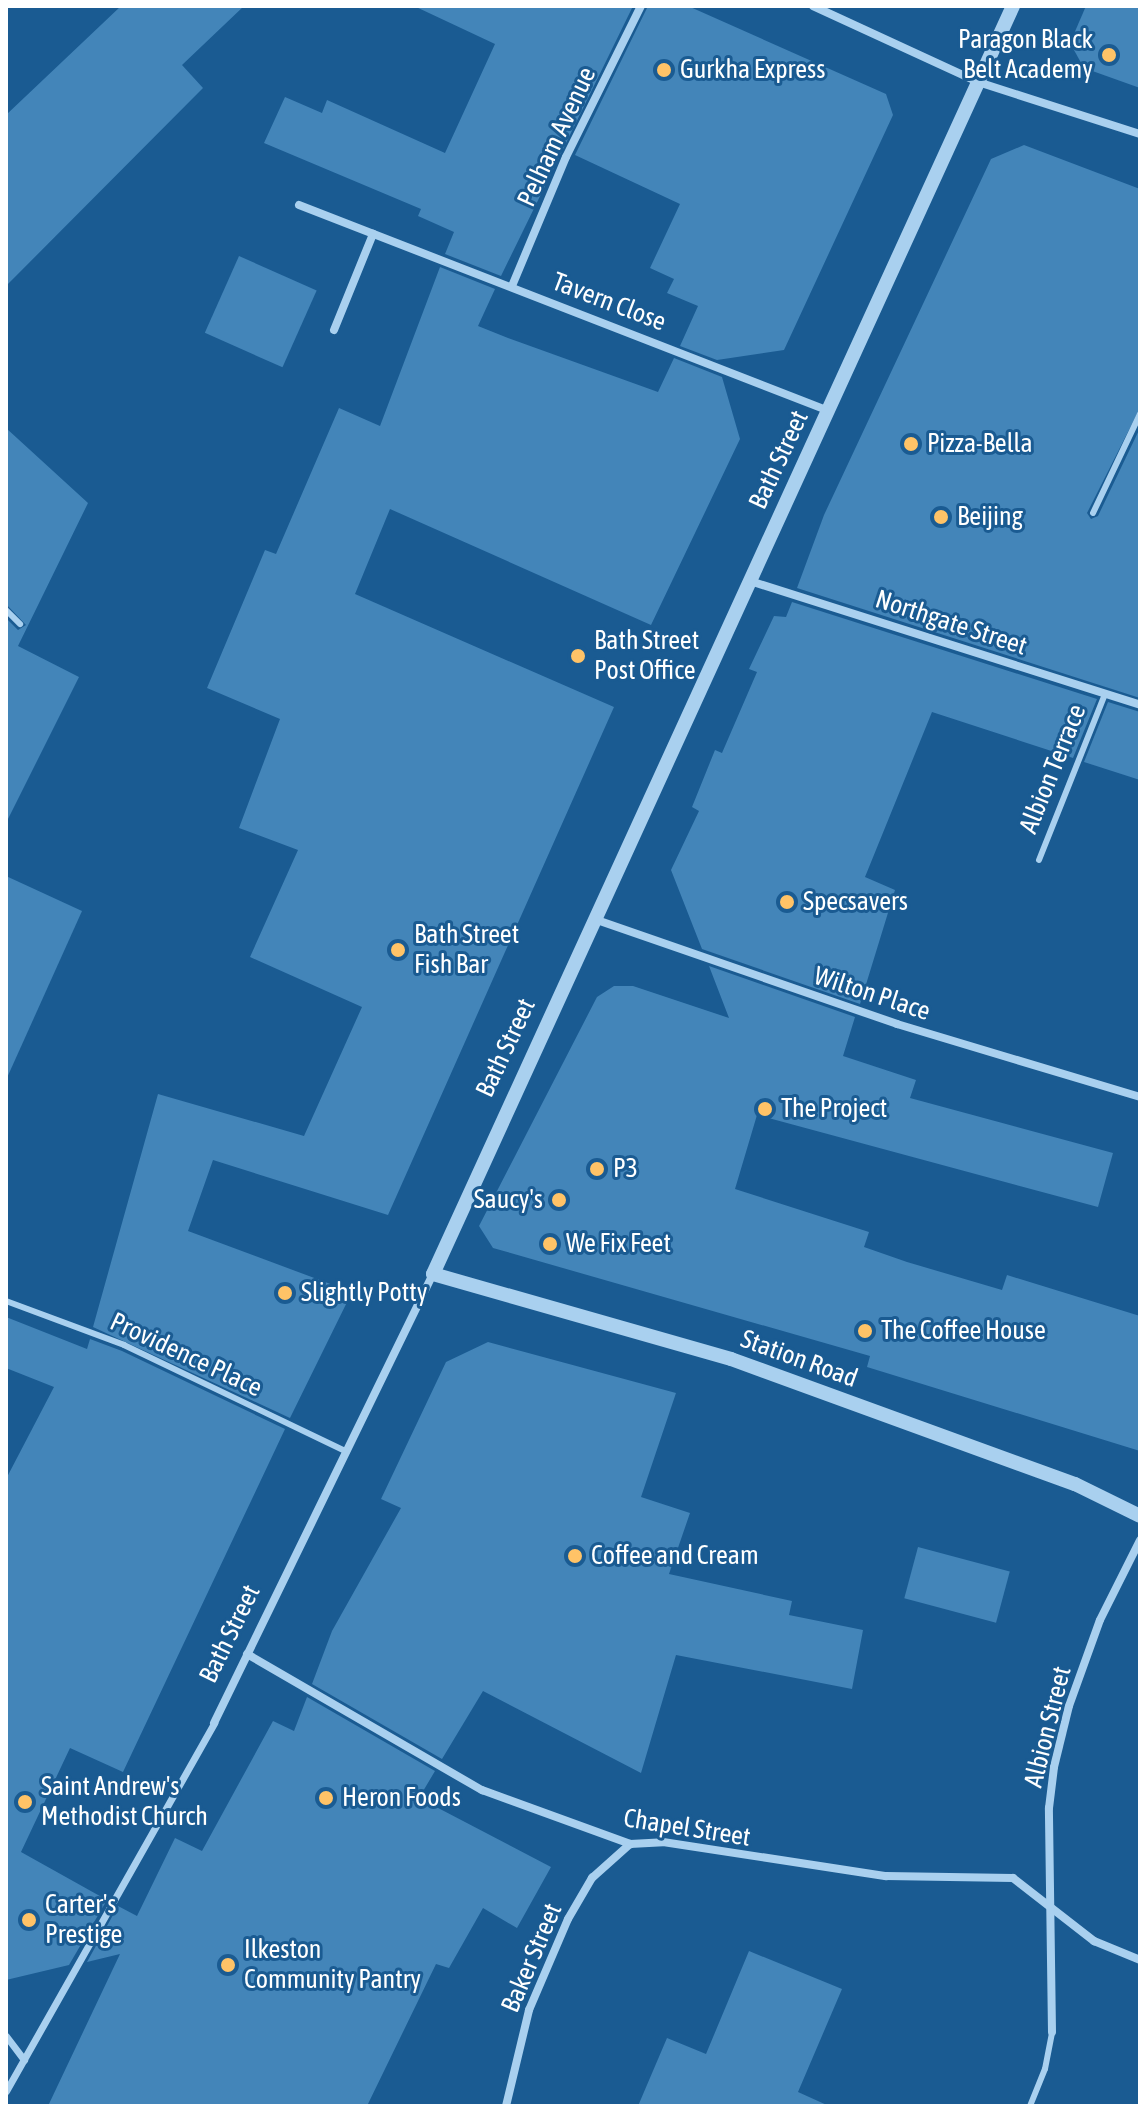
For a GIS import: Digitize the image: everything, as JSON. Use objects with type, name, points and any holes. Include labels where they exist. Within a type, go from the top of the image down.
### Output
[{"type":"street","name":"Pelham Avenue","points":[[512,286],[566,157],[641,6]]},
{"type":"street","points":[[813,6],[978,82],[1140,134]]},
{"type":"street","name":"Bath Street","points":[[6,2091],[214,1723],[433,1274],[1013,6]]},
{"type":"street","name":"Tavern Close","points":[[299,205],[829,411]]},
{"type":"street","points":[[334,330],[373,234]]},
{"type":"street","name":"Northgate Street","points":[[750,581],[1140,705]]},
{"type":"street","name":"Wilton Place","points":[[594,919],[897,1024],[1140,1097]]},
{"type":"street","name":"Station Road","points":[[433,1274],[731,1359],[1075,1484],[1140,1516]]},
{"type":"street","name":"Albion Street","points":[[1052,2032],[1049,1808],[1069,1706],[1100,1620],[1140,1540]]},
{"type":"street","name":"Chapel Street","points":[[247,1654],[482,1790],[630,1844],[663,1842],[886,1876],[1013,1878],[1049,1902],[1094,1941],[1140,1960]]},
{"type":"street","name":"Baker Street","points":[[506,2106],[529,2010],[568,1919],[592,1878],[630,1844]]},
{"type":"street","points":[[6,2036],[24,2060]]},
{"type":"lane","points":[[1093,513],[1140,414]]},
{"type":"lane","points":[[6,610],[20,624]]},
{"type":"lane","name":"Albion Terrace","points":[[1039,860],[1105,694]]},
{"type":"lane","name":"Providence Place","points":[[6,1301],[124,1345],[347,1452]]},
{"type":"lane","points":[[1030,2106],[1045,2069],[1052,2032]]},
{"type":"building","points":[[121,6],[244,6],[182,65],[203,88],[6,286],[6,115]]},
{"type":"building","points":[[414,6],[633,6],[501,276],[445,254],[454,232],[418,216],[421,209],[264,143],[285,97],[322,113],[327,100],[445,153],[495,44]]},
{"type":"building","points":[[648,6],[688,6],[886,94],[893,115],[784,350],[717,360],[680,346],[698,306],[667,293],[674,279],[650,268],[680,204],[575,155]]},
{"type":"building","name":"Paragon Black Belt Academy","points":[[1086,6],[1140,6],[1140,88],[1084,68],[1070,43]]},
{"type":"building","points":[[1024,145],[1140,189],[1140,408],[1087,513],[1091,519],[1098,516],[1140,428],[1140,698],[797,588],[824,515],[991,159]]},
{"type":"building","points":[[239,256],[317,291],[282,367],[205,333]]},
{"type":"building","points":[[440,267],[495,289],[478,326],[508,338],[658,392],[674,358],[722,377],[740,439],[651,625],[390,509],[355,594],[614,707],[388,1215],[213,1160],[188,1231],[352,1292],[290,1418],[93,1327],[158,1094],[304,1136],[362,1007],[250,957],[298,850],[239,828],[280,719],[207,688],[265,550],[276,554],[339,408],[380,426]]},
{"type":"building","points":[[6,428],[88,503],[18,646],[79,677],[6,823],[6,618],[18,630],[26,625],[6,604]]},
{"type":"building","points":[[792,602],[1097,699],[1073,758],[932,712],[865,877],[895,890],[860,1004],[702,949],[671,870],[699,811],[692,807],[715,750],[722,753],[757,672],[749,669],[774,616],[786,617]]},
{"type":"building","points":[[1108,702],[1140,712],[1140,780],[1084,762]]},
{"type":"building","points":[[6,876],[82,911],[6,1080]]},
{"type":"building","points":[[709,966],[855,1017],[843,1056],[916,1080],[910,1098],[1113,1153],[1098,1207],[757,1115],[735,1189],[869,1232],[864,1247],[907,1262],[1002,1290],[1007,1275],[1140,1316],[1140,1451],[867,1367],[870,1356],[493,1248],[479,1226],[597,997],[614,986],[633,986],[729,1018]]},
{"type":"building","points":[[6,1317],[87,1349],[90,1339],[122,1351],[285,1429],[123,1772],[70,1748],[21,1852],[107,1900],[69,1965],[6,1980],[6,1479],[54,1387],[6,1368]]},
{"type":"building","points":[[488,1342],[676,1393],[641,1497],[690,1513],[669,1574],[792,1601],[789,1615],[863,1630],[852,1689],[676,1655],[641,1773],[483,1691],[442,1759],[312,1684],[332,1631],[401,1508],[381,1499],[446,1362]]},
{"type":"building","points":[[918,1547],[1010,1572],[996,1623],[904,1598]]},
{"type":"building","points":[[307,1697],[435,1771],[419,1798],[551,1867],[517,1928],[483,1908],[449,1968],[436,1964],[367,2106],[48,2106],[120,1954],[87,1962],[118,1906],[137,1916],[175,1838],[202,1851],[273,1721],[294,1731]]},
{"type":"building","points":[[749,1951],[842,1989],[798,2092],[829,2106],[638,2106],[667,2038],[706,2054]]},
{"type":"place","name":"Paragon Black Belt Academy","points":[[1109,55]]},
{"type":"place","name":"Gurkha Express","points":[[664,70]]},
{"type":"place","name":"Pizza-Bella","points":[[911,444]]},
{"type":"place","name":"Beijing","points":[[941,517]]},
{"type":"place","name":"Bath Street Post Office","points":[[578,656]]},
{"type":"place","name":"Specsavers","points":[[787,902]]},
{"type":"place","name":"Bath Street Fish Bar","points":[[398,950]]},
{"type":"place","name":"The Project","points":[[765,1109]]},
{"type":"place","name":"P3","points":[[597,1169]]},
{"type":"place","name":"Saucy's","points":[[559,1200]]},
{"type":"place","name":"We Fix Feet","points":[[550,1244]]},
{"type":"place","name":"Slightly Potty","points":[[285,1293]]},
{"type":"place","name":"The Coffee House","points":[[865,1331]]},
{"type":"place","name":"Coffee and Cream","points":[[575,1556]]},
{"type":"place","name":"Heron Foods","points":[[326,1798]]},
{"type":"place","name":"Saint Andrew's Methodist Church","points":[[25,1802]]},
{"type":"place","name":"Carter's Prestige","points":[[29,1920]]},
{"type":"place","name":"Ilkeston Community Pantry","points":[[228,1965]]}]
